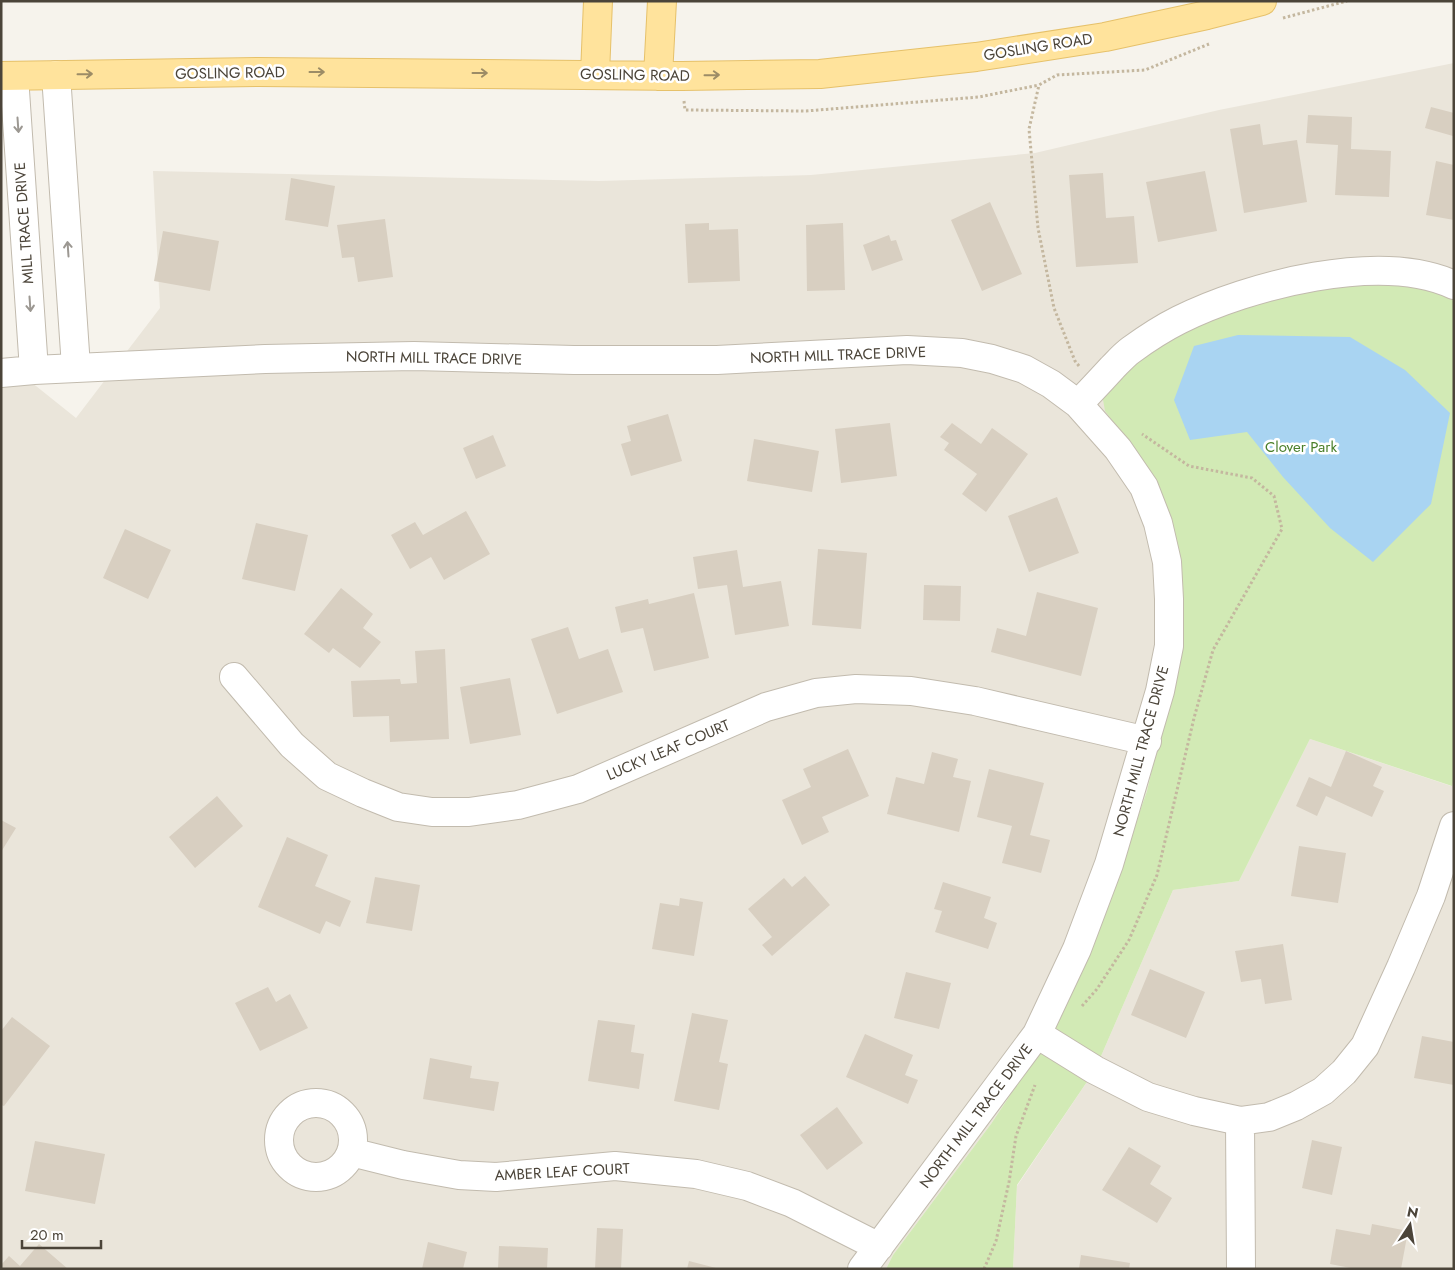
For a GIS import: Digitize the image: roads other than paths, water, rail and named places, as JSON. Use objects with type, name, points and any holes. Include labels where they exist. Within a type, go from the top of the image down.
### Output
[{"type":"main road","points":[[595,74],[598,1]]},
{"type":"main road","points":[[662,1],[670,76]]},
{"type":"main road","name":"GOSLING ROAD","points":[[8,76],[259,72],[670,76],[820,74],[976,57],[1105,36],[1207,8],[1262,1]]},
{"type":"street","points":[[56,75],[76,367]]},
{"type":"street","name":"MILL TRACE DRIVE","points":[[8,76],[34,370]]},
{"type":"street","points":[[1078,404],[1129,351],[1179,320],[1233,298],[1286,282],[1342,273],[1382,270],[1418,274],[1454,285]]},
{"type":"street","name":"NORTH MILL TRACE DRIVE","points":[[1,373],[76,367],[265,359],[414,356],[574,360],[717,360],[907,350],[962,353],[992,359],[1024,370],[1052,384],[1078,404],[1118,450],[1144,487],[1158,524],[1167,562],[1170,599],[1169,646],[1160,691],[1147,741],[1109,864],[1076,949],[1037,1034],[862,1269]]},
{"type":"street","name":"LUCKY LEAF COURT","points":[[234,677],[292,745],[327,776],[398,807],[432,812],[469,812],[518,805],[578,789],[766,707],[816,692],[856,689],[911,691],[975,701],[1147,741]]},
{"type":"street","points":[[1037,1034],[1095,1070],[1148,1097],[1194,1111],[1240,1121],[1269,1117],[1296,1106],[1323,1091],[1344,1072],[1365,1046],[1401,968],[1431,896],[1454,826]]},
{"type":"street","points":[[1240,1121],[1241,1269]]},
{"type":"street","name":"AMBER LEAF COURT","points":[[351,1152],[459,1176],[496,1177],[615,1166],[696,1174],[747,1186],[792,1203],[879,1247]]},
{"type":"water","points":[[1238,335],[1350,337],[1405,370],[1450,413],[1431,504],[1373,562],[1330,528],[1283,477],[1247,432],[1190,440],[1174,400],[1194,346]]},
{"type":"park label","name":"Clover Park","points":[[1301,447]]}]
